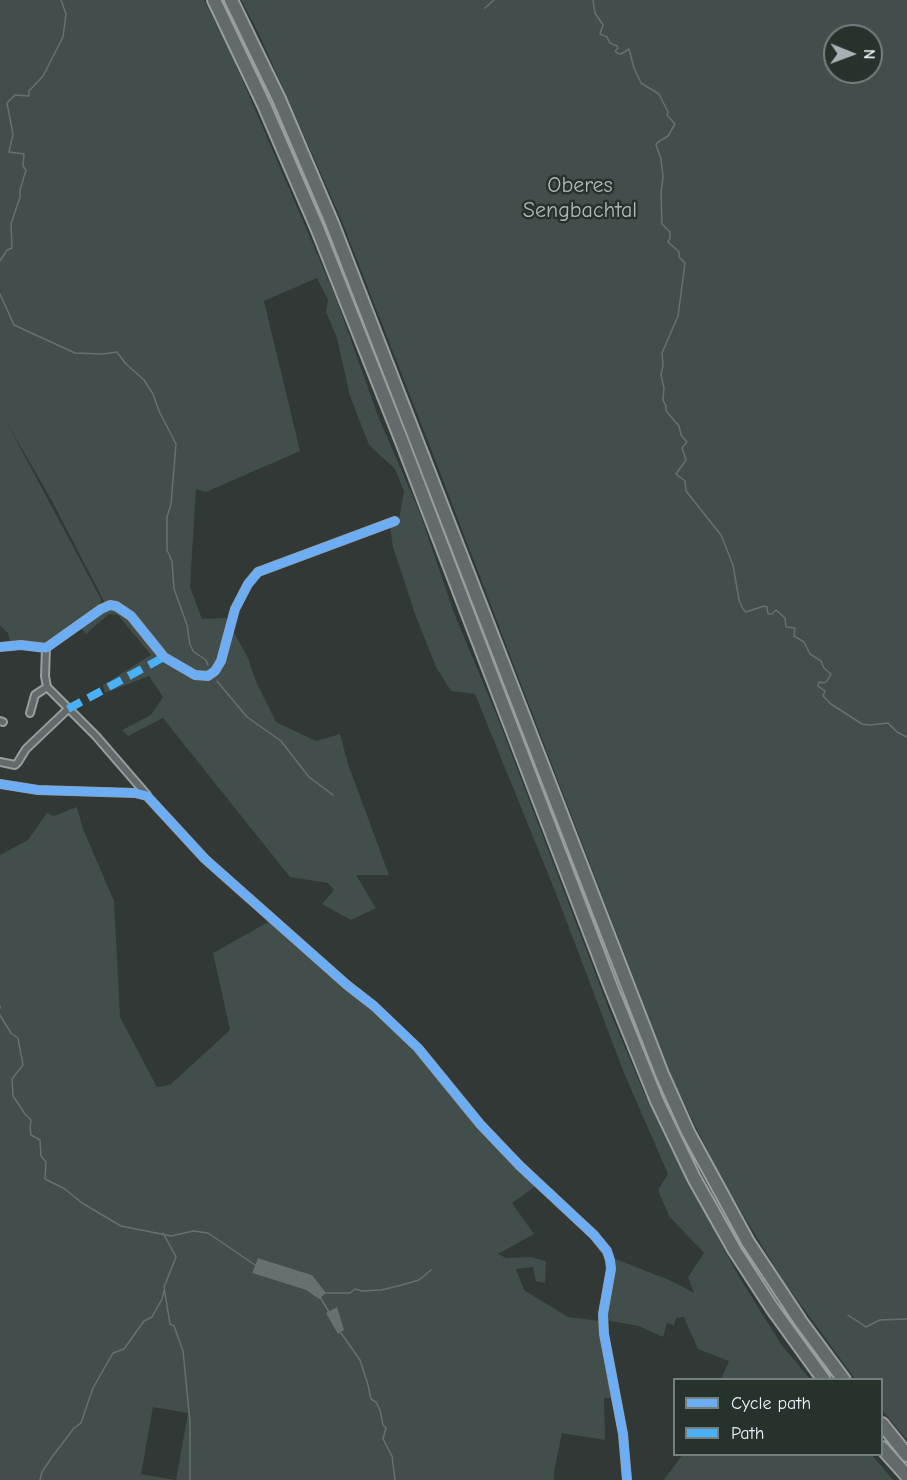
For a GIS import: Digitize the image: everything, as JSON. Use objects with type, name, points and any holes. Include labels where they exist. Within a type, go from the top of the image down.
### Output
[{"type":"highway","points":[[214,0],[296,176],[435,529],[615,999],[675,1141],[753,1280],[823,1378]]},
{"type":"highway","points":[[231,0],[279,99],[332,223],[662,1074],[688,1132],[748,1242],[801,1322],[843,1378]]},
{"type":"highway","points":[[883,1425],[907,1455]]},
{"type":"highway","points":[[883,1449],[907,1476]]},
{"type":"street","points":[[0,647],[21,645],[46,648],[110,605],[116,606],[131,616],[164,657],[200,676],[212,674],[219,666],[235,609],[248,584],[258,572],[395,520]]},
{"type":"street","points":[[46,648],[47,687],[91,731],[188,842],[277,924],[374,1006],[418,1048],[480,1124],[594,1235],[607,1251],[611,1269],[603,1314],[604,1334],[623,1434],[627,1480]]},
{"type":"street","points":[[30,713],[35,695],[47,687]]},
{"type":"street","points":[[0,762],[15,765],[26,749],[68,709]]},
{"type":"street","points":[[0,784],[38,790],[135,793],[147,796]]},
{"type":"green space","points":[[0,0],[204,0],[230,51],[336,298],[378,416],[420,513],[454,613],[497,716],[610,1012],[643,1090],[671,1149],[738,1275],[781,1344],[809,1378],[721,1378],[729,1361],[698,1349],[684,1317],[676,1318],[674,1325],[667,1323],[663,1337],[639,1326],[606,1320],[613,1282],[613,1258],[674,1282],[694,1293],[688,1277],[704,1253],[669,1216],[658,1190],[668,1174],[624,1073],[555,891],[475,694],[451,691],[436,667],[415,614],[393,547],[390,527],[399,520],[404,491],[395,469],[369,445],[350,396],[337,338],[326,312],[328,300],[317,278],[264,301],[300,451],[206,492],[196,489],[190,587],[202,619],[226,618],[248,658],[256,682],[276,722],[316,741],[340,734],[348,764],[389,875],[356,875],[376,908],[351,920],[322,904],[334,890],[328,883],[290,877],[163,718],[128,736],[122,730],[151,715],[163,697],[149,676],[105,693],[103,685],[151,655],[118,615],[109,614],[86,634],[79,626],[107,607],[52,501],[6,421],[101,599],[100,607],[45,646],[10,642],[8,633],[0,625]]},
{"type":"green space","name":"Oberes Sengbachtal","points":[[241,0],[907,0],[907,1440],[883,1411],[883,1378],[854,1378],[782,1279],[721,1178],[672,1078],[341,219],[258,32]]},
{"type":"green space","points":[[77,807],[83,829],[114,901],[120,1017],[157,1087],[170,1085],[230,1030],[213,953],[270,921],[379,1015],[420,1058],[472,1122],[536,1186],[512,1203],[534,1234],[498,1254],[506,1258],[531,1257],[546,1261],[545,1283],[536,1281],[533,1267],[516,1269],[524,1290],[568,1317],[600,1321],[603,1355],[613,1398],[604,1398],[605,1440],[562,1433],[554,1480],[176,1480],[188,1413],[153,1407],[141,1474],[175,1480],[0,1480],[0,855],[28,840],[47,813],[54,816]],"holes":[[[258,1258],[312,1275],[319,1298],[306,1290],[252,1273]]]},
{"type":"green space","points":[[682,1456],[873,1456],[893,1480],[664,1480]]},
{"type":"shaded area","points":[[258,1258],[312,1275],[326,1293],[319,1299],[306,1290],[252,1273]]},
{"type":"shaded area","points":[[337,1307],[344,1330],[338,1334],[326,1313]]},
{"type":"waterway","points":[[0,261],[7,250],[12,248],[11,224],[26,170],[23,166],[24,154],[9,152],[13,134],[7,103],[15,95],[29,96],[29,91],[43,76],[63,37],[66,14],[61,0]]},
{"type":"waterway","points":[[485,8],[494,0]]},
{"type":"waterway","points":[[593,0],[595,13],[603,25],[600,34],[617,46],[615,51],[617,53],[621,54],[629,49],[641,83],[659,94],[668,112],[667,115],[675,124],[668,136],[656,145],[661,159],[663,177],[662,224],[670,232],[668,242],[679,252],[679,257],[685,263],[678,316],[662,353],[661,375],[666,411],[679,426],[681,435],[687,442],[682,448],[686,460],[676,474],[685,481],[686,491],[721,535],[733,565],[739,600],[743,609],[746,612],[764,606],[767,607],[768,614],[776,610],[785,618],[786,627],[795,628],[794,636],[804,642],[810,654],[821,661],[824,668],[831,674],[827,681],[819,682],[818,686],[825,691],[823,696],[831,704],[862,724],[888,723],[897,732],[907,737]]},
{"type":"waterway","points":[[0,294],[14,325],[75,353],[117,352],[125,363],[144,380],[153,394],[176,444],[171,504],[167,517],[167,550],[172,561],[174,589],[187,625],[190,645],[194,652],[206,660],[208,665]]},
{"type":"waterway","points":[[217,681],[247,717],[281,741],[309,777],[333,795]]},
{"type":"waterway","points":[[0,1015],[11,1033],[18,1038],[23,1065],[12,1079],[13,1096],[31,1120],[31,1135],[40,1140],[41,1156],[46,1162],[45,1179],[65,1189],[82,1203],[121,1226],[171,1236],[193,1231],[208,1233],[255,1265]]},
{"type":"waterway","points":[[163,1233],[176,1257],[164,1287],[170,1324],[174,1326],[183,1351],[190,1422],[190,1480]]},
{"type":"waterway","points":[[326,1293],[350,1293],[355,1289],[381,1290],[419,1280],[431,1270]]},
{"type":"waterway","points":[[40,1480],[42,1472],[52,1457],[74,1428],[81,1423],[93,1388],[113,1353],[124,1349],[144,1321],[152,1317],[164,1291]]},
{"type":"waterway","points":[[320,1297],[329,1312]]},
{"type":"waterway","points":[[848,1315],[866,1327],[880,1320],[907,1319]]},
{"type":"waterway","points":[[341,1333],[360,1360],[371,1399],[376,1402],[380,1410],[383,1425],[386,1428],[383,1439],[392,1456],[395,1480]]},
{"type":"marked path","points":[[68,709],[164,657]]},
{"type":"cycle path","points":[[0,647],[21,645],[46,648],[110,605],[116,606],[131,616],[164,657],[195,675],[208,676],[215,671],[221,661],[235,609],[248,584],[258,572],[395,521]]},
{"type":"cycle path","points":[[0,784],[38,790],[135,793],[147,796],[205,859],[347,985],[374,1006],[418,1048],[480,1124],[520,1166],[594,1235],[607,1251],[610,1260],[611,1269],[603,1314],[604,1334],[623,1434],[627,1480]]}]
